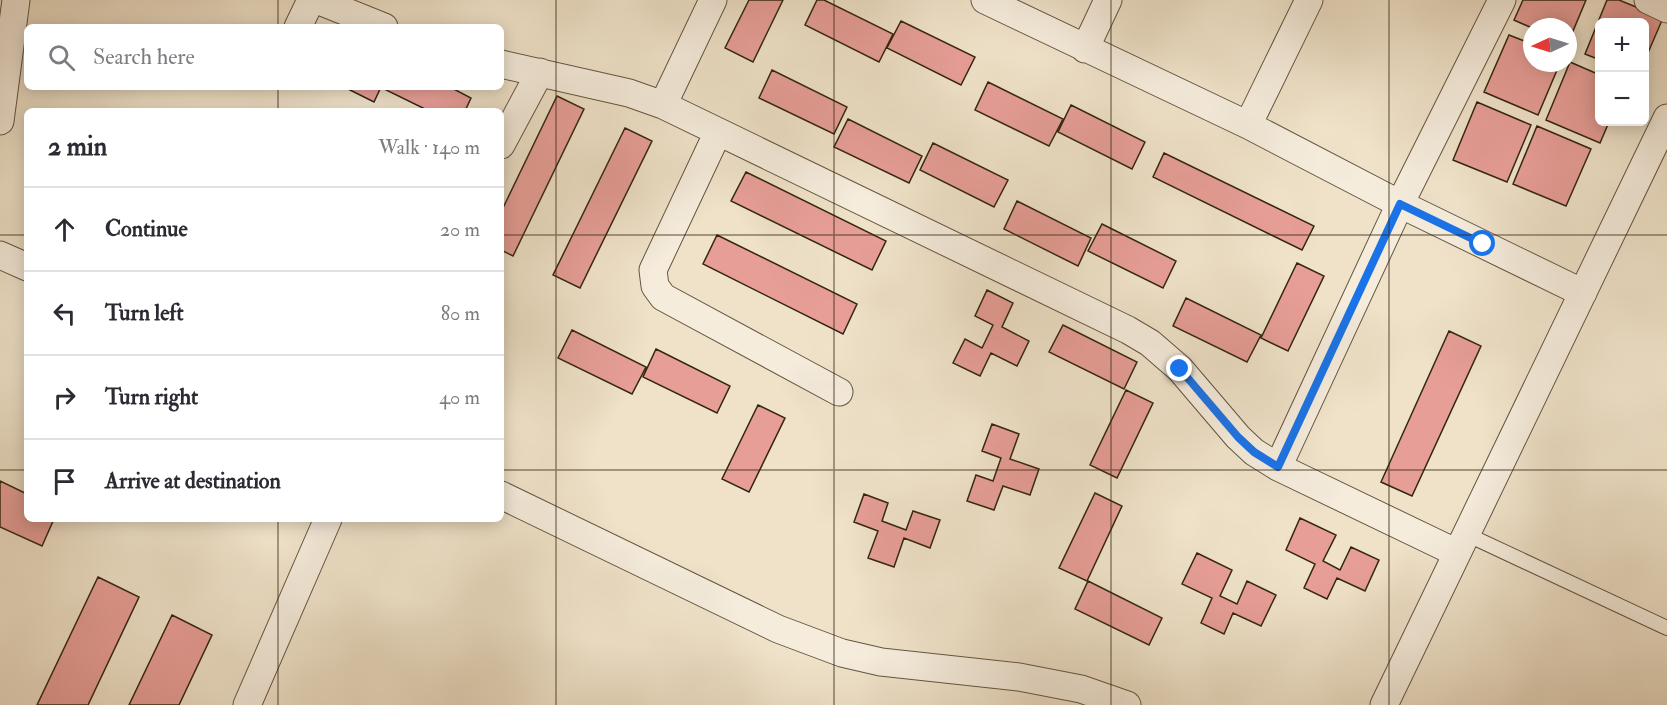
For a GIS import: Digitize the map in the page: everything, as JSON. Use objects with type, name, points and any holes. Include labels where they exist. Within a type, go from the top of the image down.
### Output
[{"type":"street","points":[[0,121],[16,0]]},
{"type":"street","points":[[299,24],[311,0]]},
{"type":"street","points":[[317,0],[377,24]]},
{"type":"street","points":[[663,105],[713,0]]},
{"type":"street","points":[[985,0],[1248,125],[1400,204],[1583,293]]},
{"type":"street","points":[[1085,49],[1108,0]]},
{"type":"street","points":[[1248,125],[1309,0]]},
{"type":"street","points":[[1278,467],[1400,204],[1502,0]]},
{"type":"street","points":[[1648,0],[1667,9]]},
{"type":"street","points":[[504,65],[629,93],[663,105],[1128,330],[1150,343],[1180,369],[1238,437],[1254,452],[1278,467],[1462,544]]},
{"type":"street","points":[[504,139],[540,72]]},
{"type":"street","points":[[1384,705],[1667,118]]},
{"type":"street","points":[[718,132],[653,270],[655,286],[663,297],[839,393]]},
{"type":"street","points":[[0,255],[24,266]]},
{"type":"street","points":[[504,496],[778,629],[842,653],[881,662],[1019,677],[1071,687],[1127,705]]},
{"type":"street","points":[[247,705],[327,522]]},
{"type":"lane","points":[[1462,544],[1667,628]]},
{"type":"building","points":[[749,0],[783,0],[753,62],[725,48]]},
{"type":"building","points":[[817,0],[824,0],[893,34],[879,62],[805,25]]},
{"type":"building","points":[[1523,0],[1586,0],[1577,22],[1577,18],[1523,18],[1523,24],[1514,20]]},
{"type":"building","points":[[1607,0],[1619,0],[1663,18],[1649,50],[1649,18],[1600,18]]},
{"type":"building","points":[[901,21],[975,57],[961,85],[887,48]]},
{"type":"building","points":[[1595,29],[1595,58],[1585,54]]},
{"type":"building","points":[[1509,35],[1523,40],[1523,72],[1556,72],[1538,115],[1484,92]]},
{"type":"building","points":[[1577,65],[1595,73],[1595,126],[1607,126],[1600,143],[1546,120],[1566,72],[1577,72]]},
{"type":"building","points":[[772,70],[847,107],[834,134],[759,98]]},
{"type":"building","points":[[988,82],[1063,119],[1049,146],[975,110]]},
{"type":"building","points":[[350,90],[380,90],[374,102]]},
{"type":"building","points":[[386,90],[456,90],[471,98],[466,108],[423,108]]},
{"type":"building","points":[[557,96],[584,109],[513,256],[504,252],[504,206]]},
{"type":"building","points":[[1477,102],[1531,125],[1507,182],[1453,160]]},
{"type":"building","points":[[1071,105],[1145,142],[1132,169],[1058,132]]},
{"type":"building","points":[[848,119],[922,156],[909,183],[834,147]]},
{"type":"building","points":[[1537,126],[1591,149],[1566,206],[1513,184]]},
{"type":"building","points":[[625,128],[652,141],[580,288],[553,275]]},
{"type":"building","points":[[933,143],[1008,180],[994,207],[920,170]]},
{"type":"building","points":[[1164,153],[1314,226],[1302,250],[1153,177]]},
{"type":"building","points":[[746,172],[886,241],[872,270],[731,201]]},
{"type":"building","points":[[1017,201],[1091,238],[1078,266],[1004,229]]},
{"type":"building","points":[[1102,224],[1176,261],[1163,288],[1088,251]]},
{"type":"building","points":[[717,235],[857,304],[843,334],[703,264]]},
{"type":"building","points":[[1297,263],[1324,276],[1288,351],[1261,338]]},
{"type":"building","points":[[987,290],[1013,303],[1002,327],[1029,341],[1017,366],[991,353],[980,376],[953,363],[965,339],[982,348],[993,325],[975,316]]},
{"type":"building","points":[[1186,298],[1261,335],[1247,362],[1173,326]]},
{"type":"building","points":[[1063,325],[1137,362],[1124,389],[1049,352]]},
{"type":"building","points":[[572,330],[646,367],[632,394],[558,358]]},
{"type":"building","points":[[1449,331],[1481,346],[1412,496],[1381,482]]},
{"type":"building","points":[[656,349],[730,386],[717,413],[643,377]]},
{"type":"building","points":[[1126,390],[1153,403],[1117,478],[1090,465]]},
{"type":"building","points":[[758,405],[785,418],[749,492],[722,479]]},
{"type":"building","points":[[992,424],[1019,434],[1010,459],[1039,469],[1030,495],[1003,486],[994,510],[967,501],[976,475],[993,481],[1001,458],[982,451]]},
{"type":"building","points":[[0,481],[24,493],[24,522],[53,522],[42,546],[0,527]]},
{"type":"building","points":[[1095,493],[1122,506],[1087,581],[1059,568]]},
{"type":"building","points":[[864,494],[888,503],[882,521],[906,530],[913,511],[940,520],[930,548],[904,538],[894,567],[868,558],[878,531],[854,522]]},
{"type":"building","points":[[1300,518],[1336,535],[1323,561],[1340,570],[1351,547],[1379,560],[1365,591],[1337,578],[1327,599],[1304,588],[1315,564],[1286,550]]},
{"type":"building","points":[[1197,553],[1232,570],[1220,596],[1237,604],[1247,581],[1276,595],[1261,626],[1233,613],[1224,634],[1201,623],[1212,598],[1182,584]]},
{"type":"building","points":[[98,577],[139,597],[88,705],[37,705]]},
{"type":"building","points":[[1088,581],[1162,618],[1149,645],[1075,609]]},
{"type":"building","points":[[172,615],[212,635],[179,705],[129,705]]},
{"type":"route","points":[[1180,369],[1238,437],[1254,452],[1278,467],[1400,204],[1483,244]]}]
